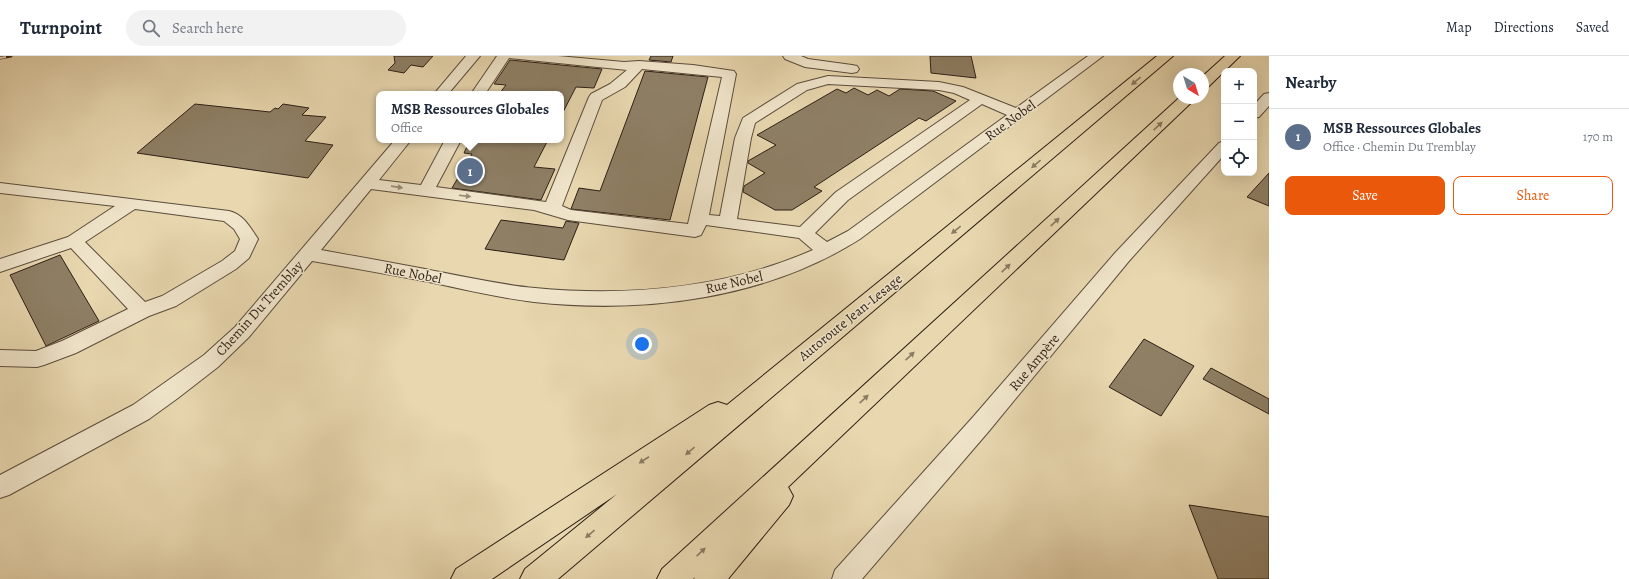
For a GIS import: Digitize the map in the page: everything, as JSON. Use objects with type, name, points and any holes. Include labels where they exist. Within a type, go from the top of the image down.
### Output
[{"type":"highway","name":"Autoroute Jean-Lesage","points":[[535,579],[1166,56]]},
{"type":"highway","points":[[1209,78],[1233,56]]},
{"type":"highway","points":[[672,579],[846,415],[1182,104]]},
{"type":"highway","points":[[466,579],[806,354]]},
{"type":"highway","points":[[709,579],[846,415]]},
{"type":"street","points":[[444,91],[473,56]]},
{"type":"street","points":[[480,91],[504,56]]},
{"type":"street","points":[[367,183],[534,205],[552,209],[568,215],[696,231],[729,74],[693,69],[618,65],[514,56]]},
{"type":"street","points":[[625,56],[699,61],[700,56]]},
{"type":"street","points":[[790,56],[805,63],[817,65],[966,82],[1023,110]]},
{"type":"street","name":"Rue Nobel","points":[[308,254],[508,291],[563,297],[604,298],[674,293],[735,283],[785,269],[826,251],[865,227],[1096,56]]},
{"type":"street","points":[[552,209],[596,97],[610,92],[620,85],[640,65]]},
{"type":"street","points":[[728,223],[743,138],[748,121],[802,86],[828,80],[939,86],[958,90],[980,99],[1023,110]]},
{"type":"street","points":[[1257,111],[1269,97]]},
{"type":"street","points":[[804,233],[842,196],[980,99]]},
{"type":"street","name":"Chemin Du Tremblay","points":[[0,488],[155,403],[223,351],[242,332],[400,143]]},
{"type":"street","points":[[426,191],[451,143]]},
{"type":"street","name":"Rue Ampère","points":[[844,579],[981,424],[1122,257],[1221,149]]},
{"type":"street","points":[[0,188],[229,216],[240,225],[249,239],[243,254],[229,265],[169,301],[142,311],[69,347],[37,359],[0,358]]},
{"type":"street","points":[[0,266],[74,241],[132,203]]},
{"type":"street","points":[[699,219],[804,233],[826,251]]},
{"type":"street","points":[[74,241],[142,311]]},
{"type":"building","points":[[394,56],[433,56],[423,67],[411,65],[404,73],[388,70],[395,63]]},
{"type":"building","points":[[651,56],[673,56],[671,62],[649,60]]},
{"type":"building","points":[[930,56],[971,56],[976,78],[931,73]]},
{"type":"building","points":[[510,60],[602,69],[594,88],[576,87],[564,110],[564,91],[501,91],[506,85],[494,84]]},
{"type":"building","points":[[645,71],[708,77],[670,220],[571,209],[579,188],[600,191]]},
{"type":"building","points":[[854,88],[868,95],[877,90],[889,96],[900,89],[933,91],[956,101],[926,121],[919,118],[814,187],[822,191],[792,210],[775,210],[743,192],[744,186],[765,173],[748,163],[748,161],[776,145],[757,135],[837,89],[846,93]]},
{"type":"building","points":[[195,104],[270,112],[275,108],[278,109],[283,104],[309,108],[302,115],[326,117],[305,141],[333,145],[308,178],[137,153]]},
{"type":"building","points":[[469,143],[546,143],[534,167],[555,169],[541,200],[452,188],[472,154],[464,153]]},
{"type":"building","points":[[1269,173],[1269,206],[1247,197]]},
{"type":"building","points":[[501,220],[563,228],[566,221],[579,223],[564,260],[485,249]]},
{"type":"building","points":[[60,255],[99,321],[46,346],[10,275]]},
{"type":"building","points":[[1144,339],[1194,366],[1161,416],[1109,387]]},
{"type":"building","points":[[1211,368],[1269,399],[1269,414],[1203,379]]},
{"type":"building","points":[[1189,505],[1269,517],[1269,579],[1218,579]]},
{"type":"railway","points":[[0,58],[11,56]]},
{"type":"place","name":"MSB Ressources Globales","points":[[470,171]]}]
